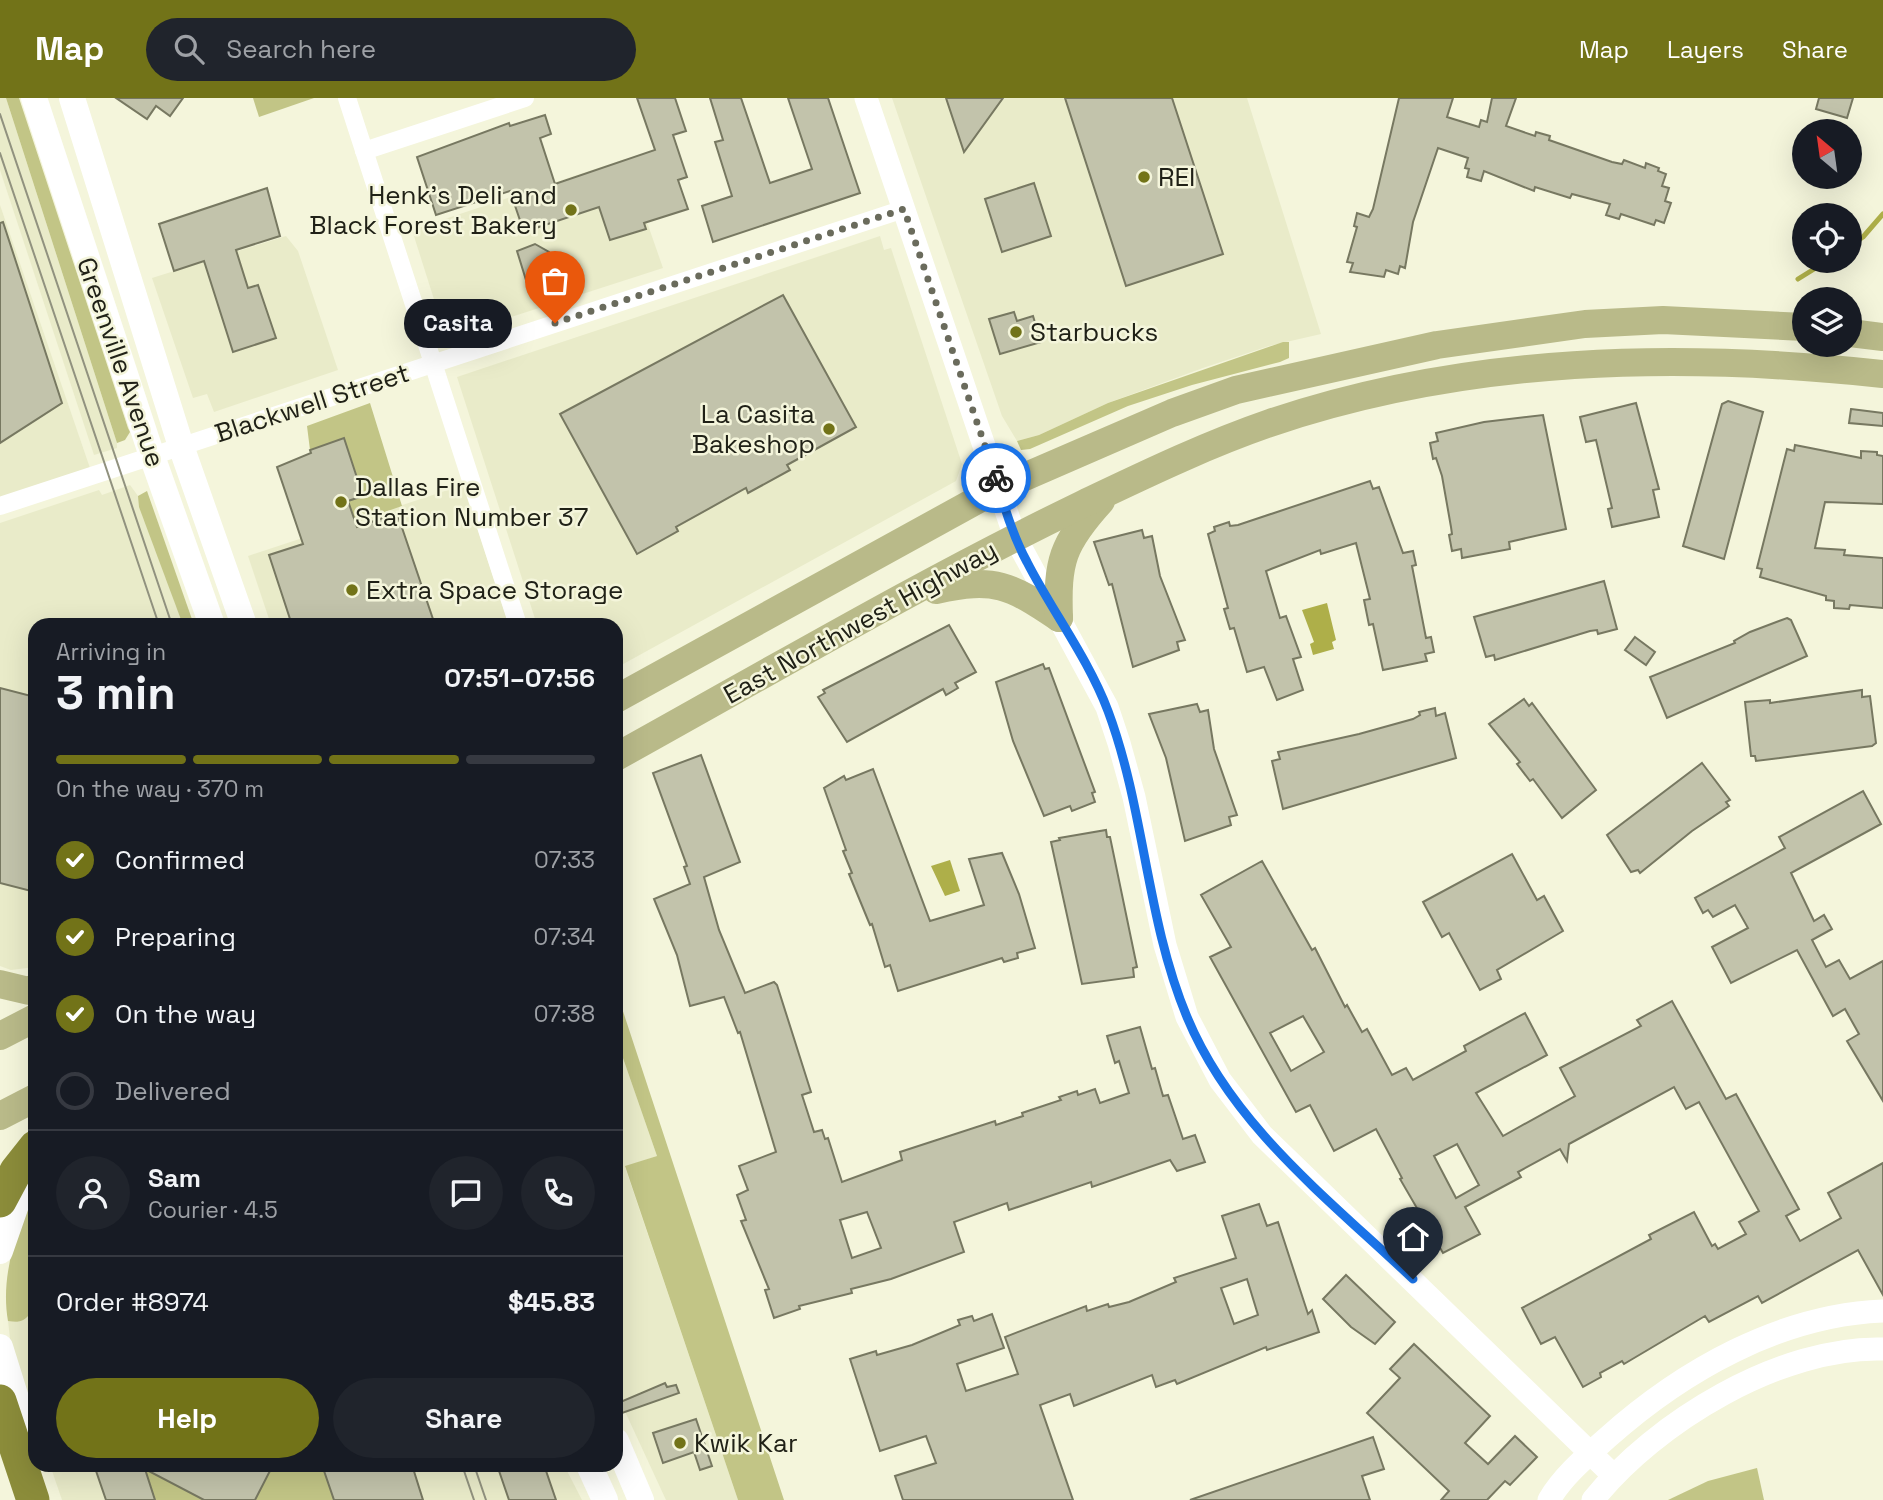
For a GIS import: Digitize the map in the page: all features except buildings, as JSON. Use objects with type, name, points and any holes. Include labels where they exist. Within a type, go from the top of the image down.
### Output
[{"type":"highway","points":[[0,1201],[16,1171],[28,1156]]},
{"type":"highway","points":[[0,1401],[33,1500]]},
{"type":"highway","points":[[0,1466],[15,1500]]},
{"type":"main road","name":"Greenville Avenue","points":[[72,98],[181,446],[242,618]]},
{"type":"main road","name":"Greenville Avenue","points":[[37,111],[152,456],[210,618]]},
{"type":"main road","points":[[37,111],[58,128],[82,197],[110,218]]},
{"type":"main road","name":"East Northwest Highway","points":[[623,695],[999,488],[1172,413],[1236,390],[1437,345],[1585,324],[1663,320],[1792,326]]},
{"type":"main road","points":[[1862,334],[1883,337]]},
{"type":"main road","name":"East Northwest Highway","points":[[623,753],[1015,537],[1225,440],[1318,410],[1402,388],[1487,373],[1571,364],[1675,361],[1749,363],[1883,374]]},
{"type":"main road","points":[[1308,372],[1318,410]]},
{"type":"main road","points":[[1059,618],[1058,588],[1068,541],[1110,492]]},
{"type":"main road","points":[[891,604],[972,582],[999,584],[1021,593],[1059,618]]},
{"type":"main road","points":[[0,984],[28,990]]},
{"type":"main road","points":[[0,1037],[28,1022]]},
{"type":"main road","points":[[0,1116],[28,1102]]},
{"type":"main road","points":[[0,1251],[16,1205],[28,1184]]},
{"type":"main road","points":[[0,1346],[28,1433]]},
{"type":"main road","points":[[623,1458],[641,1500]]},
{"type":"main road","points":[[40,1472],[50,1500]]},
{"type":"main road","points":[[592,1472],[605,1500]]},
{"type":"street","points":[[347,98],[515,618]]},
{"type":"street","points":[[364,151],[525,98]]},
{"type":"street","points":[[866,98],[1015,537],[1107,707],[1119,743],[1175,980],[1187,1017],[1220,1080],[1262,1135],[1613,1475]]},
{"type":"street","name":"Blackwell Street","points":[[0,506],[904,209]]},
{"type":"street","points":[[1549,1500],[1591,1452],[1671,1386],[1718,1359],[1811,1323],[1883,1311]]},
{"type":"street","points":[[1592,1500],[1613,1475],[1668,1429],[1748,1382],[1796,1363],[1837,1353],[1883,1349]]},
{"type":"shaded area","points":[[0,98],[6,98],[117,443],[117,448],[94,455],[0,170]]},
{"type":"shaded area","points":[[892,98],[1247,98],[1321,334],[1269,346],[1203,368],[1108,403],[1039,435],[1017,441],[1002,416]]},
{"type":"shaded area","points":[[625,159],[663,268],[452,336],[445,334],[412,230]]},
{"type":"shaded area","points":[[0,205],[91,471],[0,498]]},
{"type":"shaded area","points":[[286,236],[298,251],[338,370],[214,412],[207,394],[193,398],[152,278]]},
{"type":"shaded area","points":[[880,236],[884,250],[891,248],[962,464],[956,481],[623,664],[623,618],[535,618],[457,377]]},
{"type":"shaded area","points":[[130,485],[138,496],[181,618],[28,618],[28,968],[11,970],[0,966],[0,523],[99,490],[102,495]]},
{"type":"shaded area","points":[[463,485],[507,618],[269,618],[248,556]]},
{"type":"shaded area","points":[[1327,603],[1336,640],[1332,642],[1334,649],[1313,655],[1310,644],[1314,642],[1302,610]]},
{"type":"shaded area","points":[[950,860],[960,891],[945,896],[931,866]]},
{"type":"shaded area","points":[[623,1058],[657,1156],[625,1167],[738,1500],[666,1500],[623,1407]]},
{"type":"shaded area","points":[[28,1310],[28,1405],[13,1364],[8,1321],[19,1322]]},
{"type":"shaded area","points":[[52,1472],[568,1472],[582,1500],[62,1500]]},
{"type":"green space","points":[[6,98],[19,98],[130,432],[125,440],[117,443]]},
{"type":"green space","points":[[253,98],[314,98],[259,117]]},
{"type":"green space","points":[[1289,342],[1289,358],[1280,362],[1192,385],[1128,406],[1030,449],[1021,450],[1017,441],[1039,435],[1108,403]]},
{"type":"green space","points":[[370,403],[402,506],[339,528],[348,501],[362,496],[344,438],[310,450],[307,426]]},
{"type":"green space","points":[[147,491],[192,618],[180,618],[139,507],[138,496]]},
{"type":"green space","points":[[623,1011],[784,1500],[738,1500],[625,1166],[657,1156],[623,1058]]},
{"type":"green space","points":[[28,1206],[28,1316],[16,1322],[8,1321],[6,1287]]},
{"type":"green space","points":[[1757,1468],[1764,1500],[1668,1500],[1708,1481]]},
{"type":"green space","points":[[146,1472],[324,1472],[334,1500],[155,1500]]},
{"type":"waterway","points":[[1862,238],[1883,214]]},
{"type":"waterway","points":[[1798,279],[1808,273]]},
{"type":"tram line","points":[[0,114],[170,618]]},
{"type":"tram line","points":[[0,153],[157,618]]},
{"type":"tram line","points":[[464,1472],[474,1500]]},
{"type":"tram line","points":[[476,1472],[486,1500]]},
{"type":"way so far","points":[[555,323],[904,209],[996,478]]},
{"type":"place","name":"REI","points":[[1144,177]]},
{"type":"place","name":"Henk's Deli and Black Forest Bakery","points":[[571,210]]},
{"type":"place","name":"Casita","points":[[555,323]]},
{"type":"place","name":"Starbucks","points":[[1016,332]]},
{"type":"place","name":"La Casita Bakeshop","points":[[829,429]]},
{"type":"place","name":"Dallas Fire Station Number 37","points":[[341,502]]},
{"type":"place","name":"Extra Space Storage","points":[[352,590]]},
{"type":"place","name":"Kwik Kar","points":[[680,1443]]},
{"type":"route","points":[[996,478],[1015,537],[1027,562],[1107,707],[1134,797],[1148,874],[1175,980],[1187,1017],[1208,1058],[1233,1099],[1262,1135],[1413,1279]]}]
